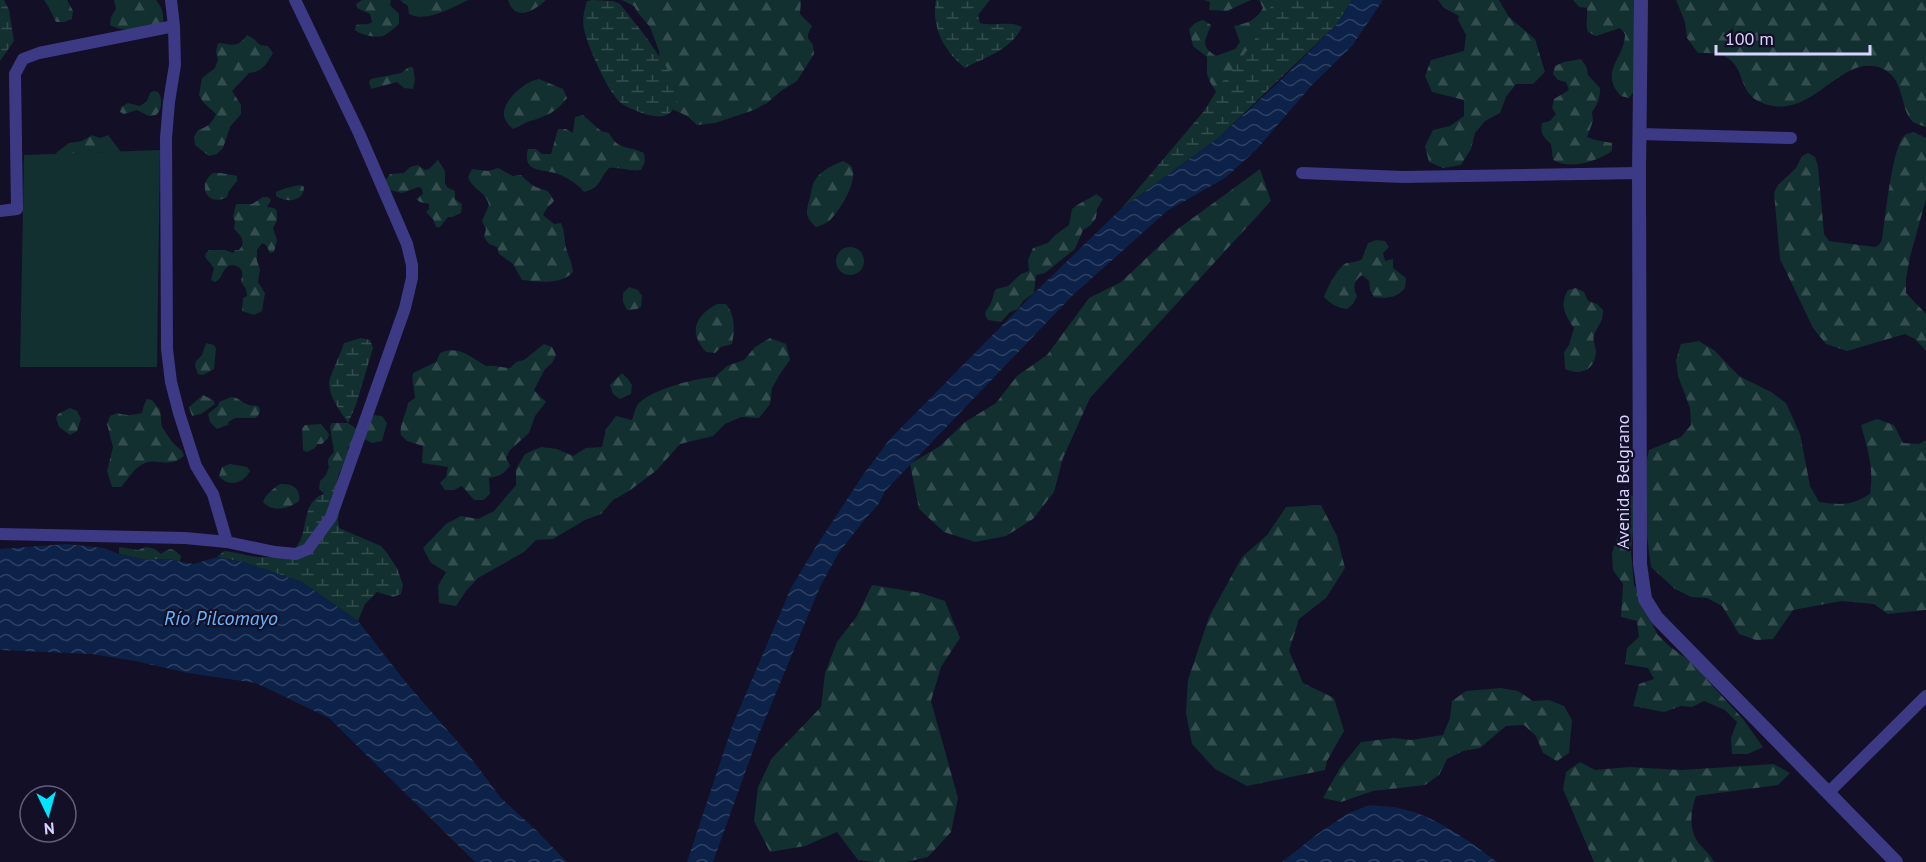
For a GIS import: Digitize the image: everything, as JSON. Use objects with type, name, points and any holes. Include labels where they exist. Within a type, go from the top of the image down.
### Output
[{"type":"street","points":[[171,0],[175,65],[166,138],[167,349],[171,382],[179,413],[196,466],[213,495],[227,542]]},
{"type":"street","points":[[0,534],[185,538],[227,542],[296,554],[308,549],[331,517],[405,308],[412,278],[412,265],[406,244],[359,133],[295,0]]},
{"type":"street","name":"Avenida Belgrano","points":[[1641,0],[1640,564],[1645,599],[1657,618],[1896,862]]},
{"type":"street","points":[[0,211],[17,209],[15,74],[23,59],[39,53],[174,26]]},
{"type":"street","points":[[1639,134],[1791,138]]},
{"type":"street","points":[[1302,173],[1403,177],[1639,173]]},
{"type":"street","points":[[1828,793],[1926,696]]},
{"type":"green space","points":[[0,0],[4,0],[9,10],[14,41],[0,61]]},
{"type":"green space","points":[[44,0],[67,0],[73,11],[72,19],[56,22]]},
{"type":"green space","points":[[114,0],[156,0],[162,11],[163,23],[143,28],[116,28],[110,25],[111,17],[116,9]]},
{"type":"green space","points":[[362,0],[391,0],[390,5],[399,14],[399,24],[383,36],[368,36],[357,32],[356,25],[372,22],[370,14],[357,8],[356,4]]},
{"type":"green space","points":[[400,0],[468,0],[439,13],[423,17],[409,14],[408,6]]},
{"type":"green space","points":[[508,0],[546,0],[530,11],[520,13],[511,7]]},
{"type":"green space","points":[[622,0],[801,0],[800,14],[812,26],[808,38],[813,45],[814,54],[797,81],[767,103],[754,110],[715,123],[697,125],[687,116],[674,110],[659,51],[650,27],[634,6]]},
{"type":"green space","points":[[936,0],[990,0],[978,15],[980,23],[1012,24],[1022,27],[1005,47],[965,68],[945,46],[937,29]]},
{"type":"green space","points":[[1204,0],[1251,0],[1227,11],[1209,10],[1210,2]]},
{"type":"green space","points":[[1259,0],[1305,0],[1219,96],[1207,74],[1207,57],[1193,46],[1189,29],[1195,23],[1203,20],[1211,25],[1205,43],[1216,56],[1235,49],[1240,42],[1234,26],[1257,16],[1263,8]]},
{"type":"green space","points":[[1274,0],[1352,0],[1336,25],[1218,138],[1121,209],[1204,111],[1222,82],[1254,41]]},
{"type":"green space","points":[[1438,0],[1499,0],[1509,17],[1535,39],[1545,72],[1533,84],[1516,84],[1506,97],[1500,113],[1485,121],[1475,133],[1471,149],[1461,165],[1443,168],[1429,162],[1425,146],[1433,130],[1450,126],[1464,116],[1464,100],[1432,92],[1425,76],[1431,60],[1464,51],[1466,35],[1458,20],[1459,16],[1444,8]]},
{"type":"green space","points":[[1573,0],[1636,0],[1634,91],[1629,98],[1621,96],[1612,79],[1614,65],[1624,43],[1625,34],[1620,28],[1596,36],[1588,32],[1587,8],[1579,7]]},
{"type":"green space","points":[[1676,0],[1926,0],[1926,127],[1913,122],[1895,79],[1881,68],[1867,66],[1854,69],[1803,101],[1789,106],[1761,103],[1748,92],[1739,71],[1729,59],[1718,54],[1698,53],[1687,38],[1685,22]]},
{"type":"green space","points":[[587,1],[613,1],[620,4],[676,81],[679,92],[678,100],[674,109],[667,115],[658,117],[648,115],[626,106],[610,89],[589,46],[584,29],[586,4]]},
{"type":"green space","points":[[247,35],[260,45],[268,46],[273,53],[264,67],[249,73],[232,91],[241,105],[241,114],[230,127],[223,148],[217,154],[209,156],[195,145],[194,137],[198,130],[213,120],[216,114],[199,95],[202,78],[215,68],[218,60],[216,52],[218,43],[237,44]]},
{"type":"green space","points":[[1581,59],[1588,75],[1600,88],[1587,137],[1612,143],[1612,151],[1583,163],[1560,163],[1553,160],[1551,144],[1543,135],[1541,126],[1556,114],[1552,108],[1554,99],[1569,90],[1566,82],[1558,80],[1553,74],[1555,66]]},
{"type":"green space","points":[[413,67],[415,80],[413,89],[404,88],[397,82],[371,89],[369,82],[371,79],[401,73]]},
{"type":"green space","points":[[539,79],[563,89],[567,98],[551,113],[513,129],[504,117],[508,101],[528,83]]},
{"type":"green space","points":[[154,91],[158,92],[161,101],[160,110],[156,115],[149,116],[137,110],[124,114],[120,112],[121,107],[128,103],[140,106]]},
{"type":"green space","points":[[583,115],[601,131],[609,133],[616,143],[644,153],[645,162],[641,170],[609,168],[597,185],[584,192],[563,176],[530,166],[527,156],[528,149],[536,149],[542,154],[551,154],[558,129],[566,129],[573,133],[575,117]]},
{"type":"green space","points":[[1914,132],[1926,138],[1926,199],[1910,257],[1906,293],[1926,314],[1926,351],[1915,339],[1905,334],[1847,351],[1826,344],[1813,328],[1780,259],[1774,193],[1778,185],[1796,168],[1802,156],[1808,153],[1815,157],[1818,166],[1824,234],[1829,241],[1875,247],[1882,240],[1896,153],[1905,135]]},
{"type":"green space","points":[[92,135],[100,138],[108,135],[121,152],[88,153],[81,157],[59,157],[56,153],[69,143],[82,141]]},
{"type":"green space","points":[[160,150],[157,367],[20,367],[24,155]]},
{"type":"green space","points":[[438,160],[445,171],[447,187],[455,191],[455,199],[462,204],[461,213],[448,217],[440,227],[436,227],[433,219],[426,212],[429,204],[416,199],[423,194],[422,189],[419,187],[402,193],[389,190],[385,181],[390,174],[404,173],[410,167],[418,165],[425,170],[429,169]]},
{"type":"green space","points":[[843,161],[850,165],[853,172],[851,187],[833,217],[816,227],[807,214],[816,178]]},
{"type":"green space","points":[[498,168],[513,176],[521,175],[534,186],[547,191],[552,196],[554,201],[543,215],[554,224],[561,223],[573,272],[568,276],[549,282],[522,280],[513,264],[499,254],[497,247],[489,244],[484,237],[486,229],[482,221],[489,205],[485,196],[473,186],[468,177],[472,169],[488,171]]},
{"type":"green space","points":[[1260,169],[1271,201],[1090,398],[1063,458],[1054,492],[1033,519],[1006,536],[975,542],[944,532],[919,509],[910,464],[940,446],[965,422],[996,403],[1017,376],[1047,355],[1089,298],[1121,282],[1175,231]]},
{"type":"green space","points":[[213,173],[237,176],[237,181],[227,197],[220,200],[209,197],[206,193],[205,183]]},
{"type":"green space","points":[[301,185],[304,187],[303,192],[294,200],[285,200],[276,196],[276,192]]},
{"type":"green space","points":[[1096,194],[1103,199],[1097,209],[1096,218],[1083,230],[1075,249],[1045,273],[1036,275],[1034,293],[1023,301],[1018,309],[1010,312],[1001,322],[988,320],[985,313],[996,289],[1008,286],[1021,274],[1029,271],[1028,260],[1033,248],[1048,243],[1069,225],[1072,209]]},
{"type":"green space","points":[[263,197],[271,200],[267,207],[277,211],[277,220],[273,228],[277,240],[274,252],[270,253],[266,245],[262,243],[257,250],[260,269],[258,282],[265,293],[262,311],[254,315],[242,311],[243,298],[247,296],[246,289],[241,282],[240,268],[229,266],[215,282],[211,280],[214,268],[205,257],[209,250],[225,250],[233,253],[239,250],[243,241],[234,229],[233,217],[236,204],[252,204]]},
{"type":"green space","points":[[1376,240],[1385,241],[1389,247],[1383,253],[1385,261],[1393,259],[1393,268],[1406,278],[1405,288],[1391,297],[1374,297],[1369,281],[1362,275],[1355,284],[1357,296],[1353,304],[1347,309],[1332,304],[1324,297],[1337,272],[1347,263],[1362,259],[1368,243]]},
{"type":"green space","points":[[850,247],[860,251],[864,261],[860,271],[850,275],[840,271],[836,261],[840,251]]},
{"type":"green space","points":[[629,287],[638,290],[642,296],[641,307],[637,309],[627,310],[623,302],[623,293]]},
{"type":"green space","points":[[1576,288],[1584,292],[1588,301],[1597,304],[1603,310],[1602,320],[1594,335],[1596,352],[1593,364],[1581,372],[1565,369],[1564,352],[1569,345],[1574,328],[1566,314],[1564,300],[1568,290]]},
{"type":"green space","points":[[717,304],[726,304],[733,318],[732,344],[721,347],[715,353],[706,352],[697,338],[696,325],[703,314]]},
{"type":"green space","points":[[361,338],[370,340],[373,348],[356,405],[348,423],[334,400],[329,384],[344,343]]},
{"type":"green space","points":[[770,338],[786,344],[790,360],[772,388],[770,404],[759,418],[741,417],[725,424],[713,436],[680,444],[657,470],[613,500],[601,514],[585,520],[553,539],[536,540],[524,552],[478,578],[456,606],[439,603],[438,586],[446,572],[431,563],[423,548],[446,524],[461,516],[478,519],[494,511],[516,485],[516,469],[525,454],[541,447],[557,449],[573,456],[586,448],[602,447],[606,429],[616,416],[632,420],[638,405],[654,393],[675,385],[715,377],[727,366],[744,360],[755,347]]},
{"type":"green space","points":[[1699,341],[1714,350],[1739,376],[1771,392],[1786,403],[1800,434],[1810,486],[1819,502],[1846,504],[1870,494],[1871,467],[1861,425],[1877,419],[1894,425],[1903,443],[1919,444],[1926,440],[1926,610],[1888,614],[1874,604],[1841,601],[1793,610],[1773,639],[1756,640],[1739,634],[1722,606],[1707,598],[1691,597],[1675,589],[1651,567],[1644,494],[1649,450],[1681,437],[1691,425],[1690,408],[1678,376],[1676,360],[1681,344]]},
{"type":"green space","points":[[206,343],[214,345],[216,349],[214,369],[203,375],[198,374],[195,366]]},
{"type":"green space","points":[[544,344],[552,347],[556,355],[545,369],[534,390],[546,402],[535,416],[529,433],[510,450],[506,458],[510,465],[506,471],[489,478],[490,494],[483,500],[474,500],[462,486],[454,490],[445,490],[440,483],[446,477],[448,467],[422,463],[423,446],[407,441],[401,435],[408,403],[415,398],[413,373],[436,362],[440,353],[453,350],[464,353],[486,366],[510,368]]},
{"type":"green space","points":[[622,373],[632,385],[631,394],[620,399],[613,394],[610,385]]},
{"type":"green space","points":[[203,395],[213,400],[215,404],[201,414],[192,416],[189,407]]},
{"type":"green space","points":[[231,397],[248,405],[259,407],[259,413],[255,418],[235,418],[227,423],[230,424],[217,429],[210,422],[208,414],[218,406],[219,402]]},
{"type":"green space","points":[[147,399],[152,400],[160,410],[162,427],[184,456],[168,463],[145,463],[134,471],[121,487],[112,487],[107,471],[113,447],[107,424],[110,416],[117,413],[130,415],[142,413]]},
{"type":"green space","points":[[70,408],[77,411],[81,419],[77,431],[70,435],[59,427],[56,418],[58,414]]},
{"type":"green space","points":[[373,415],[382,416],[387,423],[382,441],[372,443],[360,437],[354,440],[348,448],[349,453],[336,486],[326,495],[319,489],[320,481],[326,475],[329,467],[329,458],[334,452],[330,427],[332,423],[348,423],[357,429]]},
{"type":"green space","points":[[321,424],[329,434],[328,438],[307,452],[303,450],[302,429],[305,425]]},
{"type":"green space","points":[[230,464],[247,467],[250,471],[240,481],[227,482],[219,476],[222,467]]},
{"type":"green space","points":[[280,484],[295,487],[299,493],[299,501],[281,509],[271,508],[263,502],[264,499]]},
{"type":"green space","points":[[1625,487],[1636,501],[1631,552],[1634,585],[1645,599],[1649,617],[1657,634],[1669,646],[1697,666],[1743,719],[1763,747],[1748,754],[1732,754],[1731,738],[1737,722],[1725,710],[1704,701],[1692,707],[1681,706],[1664,712],[1633,706],[1639,684],[1654,679],[1648,668],[1625,664],[1627,648],[1639,637],[1637,621],[1621,617],[1623,584],[1613,570],[1612,553],[1623,521],[1622,504]]},
{"type":"green space","points":[[334,489],[341,494],[339,528],[381,546],[397,568],[403,585],[401,594],[393,597],[377,592],[365,604],[358,621],[302,582],[243,562],[217,557],[224,551],[260,557],[275,557],[289,553],[301,538],[313,501]]},
{"type":"green space","points":[[1321,505],[1337,536],[1345,568],[1326,598],[1299,619],[1289,651],[1303,683],[1334,698],[1344,731],[1327,761],[1325,770],[1247,786],[1215,769],[1192,744],[1186,713],[1188,680],[1209,617],[1242,557],[1267,535],[1286,507]]},
{"type":"green space","points":[[119,547],[138,550],[146,547],[155,549],[161,554],[171,549],[181,556],[180,561],[146,560],[119,554]]},
{"type":"green space","points":[[872,585],[921,593],[945,601],[960,638],[941,667],[931,701],[958,798],[951,832],[928,857],[906,862],[858,860],[837,832],[805,846],[770,852],[754,821],[758,787],[772,758],[821,707],[825,673],[837,642],[857,616]]},
{"type":"green space","points":[[1501,688],[1518,691],[1533,701],[1549,700],[1564,706],[1572,720],[1569,753],[1557,761],[1543,753],[1536,736],[1524,725],[1506,726],[1480,748],[1463,751],[1447,759],[1439,775],[1425,785],[1373,791],[1341,802],[1323,798],[1340,768],[1361,742],[1394,738],[1411,740],[1443,735],[1450,718],[1452,701],[1466,691]]},
{"type":"green space","points":[[1580,762],[1595,770],[1629,767],[1681,770],[1774,764],[1790,773],[1778,785],[1696,796],[1692,809],[1692,829],[1697,841],[1714,862],[1594,862],[1563,789],[1566,772]]},
{"type":"water","points":[[1352,0],[1383,0],[1352,46],[1312,85],[1257,149],[1225,178],[1167,211],[1073,295],[885,491],[878,505],[838,554],[820,587],[759,734],[713,862],[687,862],[733,724],[791,588],[863,475],[890,439],[1031,296],[1121,209],[1218,138],[1280,81],[1336,25]]},
{"type":"water","name":"Río Pilcomayo","points":[[66,544],[104,548],[146,560],[166,559],[194,564],[217,557],[243,562],[302,582],[358,621],[404,680],[468,754],[501,798],[567,862],[475,862],[329,718],[256,683],[188,673],[92,654],[0,650],[0,549]]},
{"type":"water","points":[[1369,805],[1407,810],[1435,821],[1461,836],[1497,862],[1282,862],[1347,814]]}]
